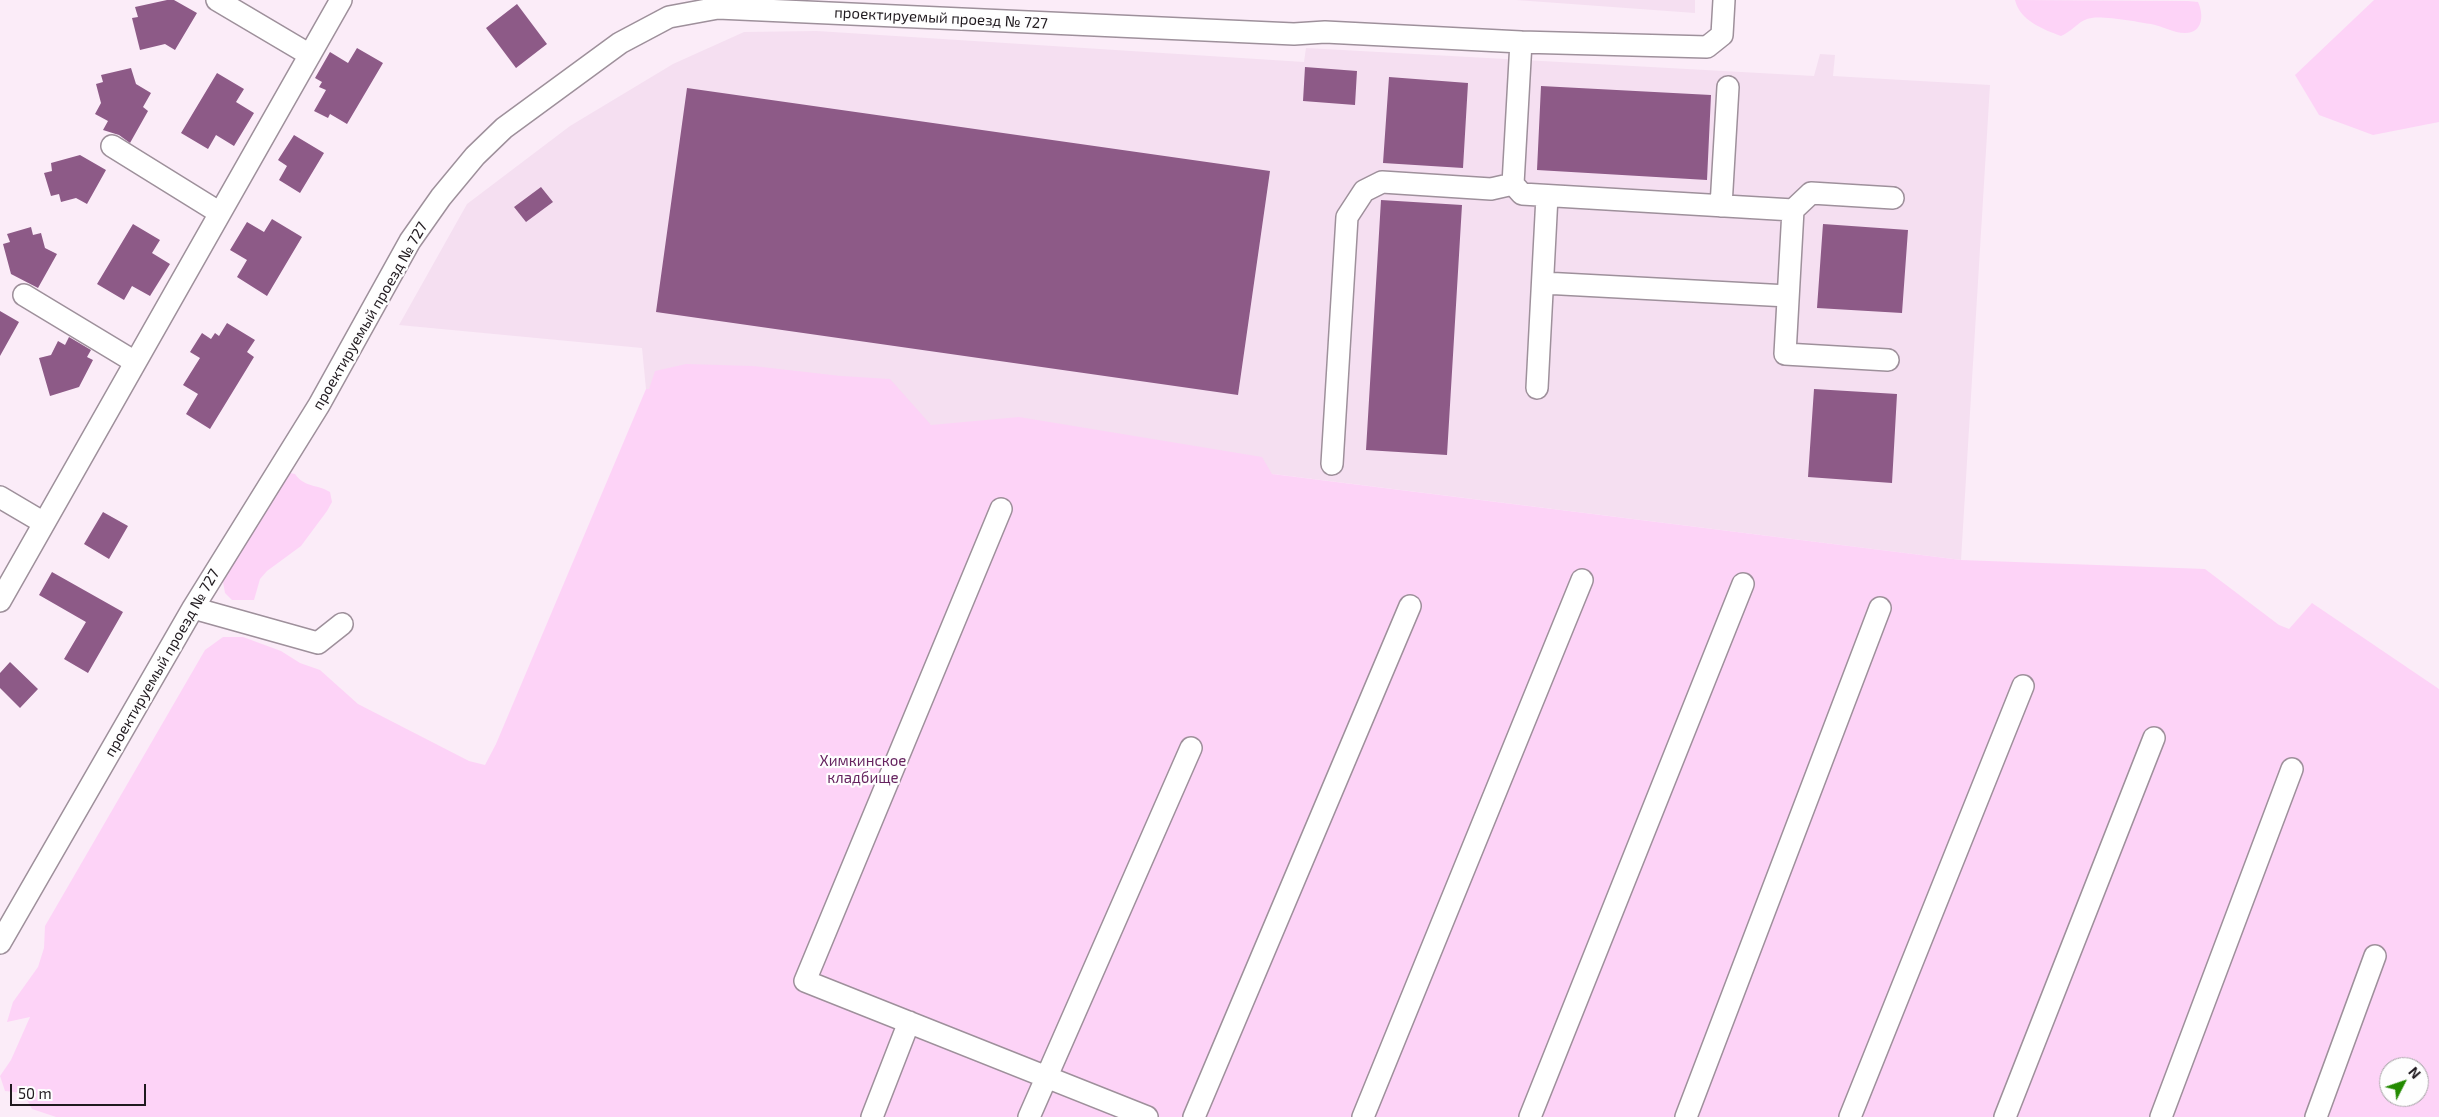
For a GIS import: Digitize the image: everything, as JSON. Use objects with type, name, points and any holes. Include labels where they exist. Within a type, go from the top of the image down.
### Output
[{"type":"street","points":[[217,0],[310,55]]},
{"type":"street","points":[[0,601],[341,0]]},
{"type":"street","name":"проектируемый проезд № 727","points":[[0,942],[193,608],[320,405],[410,241],[441,197],[475,156],[504,128],[620,43],[669,17],[718,8],[899,8],[1294,34],[1325,32],[1520,42],[1707,47],[1722,35],[1724,0]]},
{"type":"street","points":[[1520,42],[1513,184],[1522,194],[1793,210]]},
{"type":"street","points":[[1721,206],[1728,87]]},
{"type":"street","points":[[112,146],[220,213]]},
{"type":"street","points":[[1332,464],[1347,217],[1364,192],[1382,182],[1491,189],[1513,184]]},
{"type":"street","points":[[1888,360],[1785,354],[1793,210],[1811,193],[1893,198]]},
{"type":"street","points":[[1537,388],[1547,196]]},
{"type":"street","points":[[1542,282],[1788,296]]},
{"type":"street","points":[[24,295],[136,362]]},
{"type":"street","points":[[0,498],[44,523]]},
{"type":"street","points":[[1000,509],[805,981],[1147,1117]]},
{"type":"street","points":[[1363,1117],[1582,580]]},
{"type":"street","points":[[1530,1117],[1743,584]]},
{"type":"street","points":[[1194,1117],[1410,606]]},
{"type":"street","points":[[193,608],[318,643],[342,624]]},
{"type":"street","points":[[1686,1117],[1880,608]]},
{"type":"street","points":[[1850,1117],[2023,686]]},
{"type":"street","points":[[2005,1117],[2154,738]]},
{"type":"street","points":[[1028,1117],[1191,748]]},
{"type":"street","points":[[2161,1117],[2292,769]]},
{"type":"street","points":[[2316,1117],[2375,956]]},
{"type":"street","points":[[872,1117],[909,1022]]},
{"type":"shaded area","points":[[1516,0],[1695,0],[1695,13]]},
{"type":"shaded area","points":[[817,31],[1304,62],[1306,48],[1814,76],[1820,54],[1835,55],[1833,76],[1990,85],[1961,560],[1073,449],[646,389],[642,348],[399,325],[467,204],[570,126],[673,64],[744,32]]},
{"type":"green space","points":[[2015,0],[2188,1],[2198,2],[2201,18],[2199,27],[2185,33],[2137,22],[2100,17],[2092,18],[2084,20],[2061,36],[2027,19],[2022,14]]},
{"type":"green space","points":[[2374,0],[2439,0],[2439,122],[2373,135],[2319,115],[2295,75]]},
{"type":"green space","name":"Химкинское кладбище","points":[[686,364],[753,366],[841,376],[890,379],[931,425],[1019,417],[1262,457],[1272,474],[1961,560],[2205,569],[2279,625],[2289,629],[2312,603],[2439,689],[2439,1117],[56,1117],[32,1109],[23,1093],[5,1091],[0,1076],[11,1060],[30,1017],[7,1022],[13,1002],[38,967],[44,948],[45,926],[205,650],[223,637],[243,637],[281,651],[300,663],[320,670],[358,704],[469,761],[485,765],[496,744],[646,389],[649,389],[655,371]]},
{"type":"green space","points":[[285,472],[295,474],[303,482],[330,492],[332,502],[301,546],[267,571],[260,579],[254,600],[232,600],[225,593],[223,582]]},
{"type":"building","points":[[174,0],[197,13],[175,50],[165,44],[140,50],[132,18],[138,17],[135,7]]},
{"type":"building","points":[[517,4],[547,44],[516,68],[486,28]]},
{"type":"building","points":[[357,48],[383,63],[347,124],[330,114],[328,118],[314,111],[326,90],[319,87],[322,82],[315,78],[330,52],[348,63]]},
{"type":"building","points":[[1305,67],[1357,71],[1355,105],[1303,101]]},
{"type":"building","points":[[131,68],[136,84],[151,93],[143,107],[148,111],[130,143],[119,135],[103,130],[108,121],[95,114],[101,103],[96,84],[103,82],[101,75]]},
{"type":"building","points":[[217,73],[244,89],[236,102],[254,113],[234,146],[216,135],[208,149],[181,133]]},
{"type":"building","points":[[1389,77],[1468,83],[1463,168],[1383,163]]},
{"type":"building","points":[[1541,86],[1711,95],[1707,180],[1537,170]]},
{"type":"building","points":[[687,88],[1270,171],[1238,395],[656,312]]},
{"type":"building","points":[[294,135],[324,153],[300,193],[279,180],[287,166],[278,160]]},
{"type":"building","points":[[80,155],[106,170],[87,204],[76,198],[61,202],[59,194],[51,196],[44,173],[52,171],[51,163]]},
{"type":"building","points":[[541,187],[553,202],[526,222],[514,207]]},
{"type":"building","points":[[1381,200],[1462,205],[1447,455],[1366,450]]},
{"type":"building","points":[[272,219],[302,237],[267,296],[237,277],[247,260],[230,250],[247,222],[264,232]]},
{"type":"building","points":[[133,224],[160,240],[152,253],[170,264],[150,296],[132,286],[124,300],[97,284]]},
{"type":"building","points":[[1823,224],[1908,230],[1902,313],[1817,308]]},
{"type":"building","points":[[31,227],[33,235],[41,233],[45,248],[57,254],[38,288],[11,274],[3,244],[10,242],[7,234]]},
{"type":"building","points":[[0,311],[19,322],[0,356]]},
{"type":"building","points":[[227,323],[255,340],[247,352],[254,357],[210,429],[186,414],[198,394],[183,385],[200,358],[190,352],[202,333],[211,339],[215,333],[219,336]]},
{"type":"building","points":[[69,337],[91,350],[87,357],[93,360],[79,387],[50,396],[39,358],[51,355],[58,341],[65,345]]},
{"type":"building","points":[[1814,389],[1897,394],[1892,483],[1808,477]]},
{"type":"building","points":[[103,512],[128,526],[109,559],[84,544]]},
{"type":"building","points":[[52,572],[123,612],[88,673],[64,659],[86,622],[39,595]]},
{"type":"building","points":[[10,662],[38,689],[20,708],[0,688],[0,673]]}]
